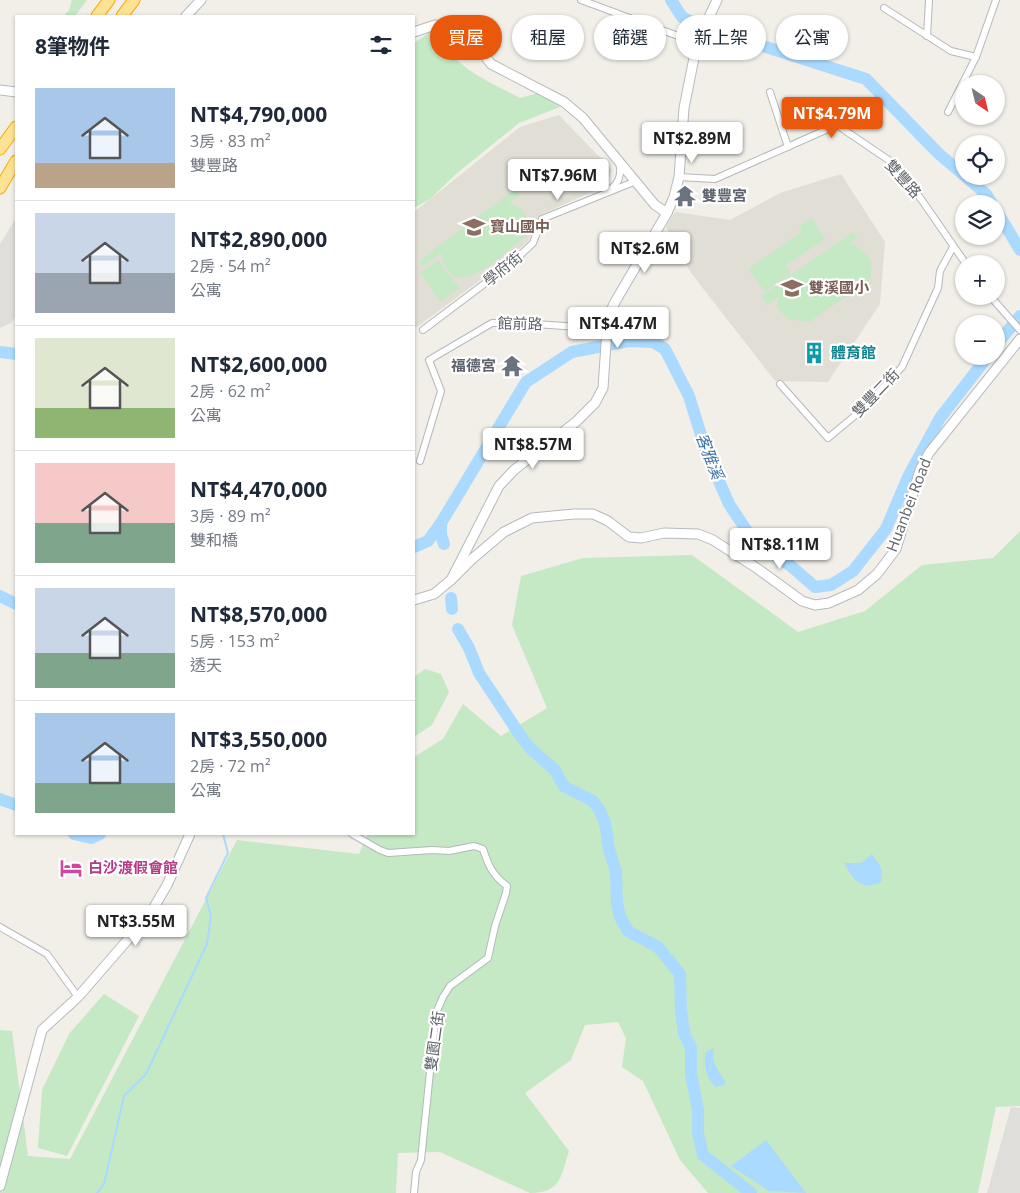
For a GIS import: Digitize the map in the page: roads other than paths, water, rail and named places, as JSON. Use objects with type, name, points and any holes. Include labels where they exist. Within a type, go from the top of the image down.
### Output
[{"type":"highway","points":[[98,15],[109,0]]},
{"type":"highway","points":[[123,15],[134,0]]},
{"type":"highway","points":[[0,149],[15,128]]},
{"type":"highway","points":[[0,188],[15,163]]},
{"type":"street","points":[[187,15],[201,0]]},
{"type":"street","points":[[581,0],[676,35]]},
{"type":"street","points":[[710,15],[717,0]]},
{"type":"street","points":[[927,36],[929,0]]},
{"type":"street","points":[[948,112],[976,57],[996,0]]},
{"type":"street","points":[[884,8],[951,51],[976,57]]},
{"type":"street","points":[[415,32],[435,25],[451,28],[466,36],[477,45],[491,64],[564,102],[583,118],[654,205],[667,213]]},
{"type":"street","points":[[451,580],[499,486],[514,470],[577,421],[595,403],[603,388],[609,315],[667,213],[674,197],[679,176],[684,108],[694,60]]},
{"type":"street","points":[[0,90],[15,92]]},
{"type":"street","points":[[770,92],[788,147]]},
{"type":"street","name":"雙豐路","points":[[679,176],[715,179],[837,126],[890,162],[921,199],[959,255]]},
{"type":"street","name":"學府街","points":[[602,194],[614,187],[620,178],[620,167],[616,157]]},
{"type":"street","name":"學府街","points":[[423,330],[533,244],[542,219],[636,181]]},
{"type":"street","name":"雙豐二街","points":[[780,384],[828,438],[863,409],[902,367],[938,288],[940,270],[953,247]]},
{"type":"street","points":[[996,305],[1020,330]]},
{"type":"street","name":"館前路","points":[[420,462],[441,391],[429,360],[492,322],[607,329]]},
{"type":"street","name":"Huanbei Road","points":[[415,600],[434,594],[504,532],[532,518],[574,514],[593,514],[608,521],[629,536],[641,538],[664,534],[698,534],[713,540],[802,601],[815,605],[840,599],[858,590],[877,574],[896,550],[920,470],[929,453],[1020,340]]},
{"type":"street","points":[[0,1186],[42,1030],[78,997],[150,914],[167,885],[190,835]]},
{"type":"street","name":"雙園二街","points":[[354,835],[388,853],[432,850],[449,851],[474,846],[483,849],[487,864],[499,880],[507,886],[488,958],[450,986],[436,1013],[421,1160],[416,1172],[414,1193]]},
{"type":"street","points":[[0,928],[47,954],[78,997]]},
{"type":"water","points":[[872,854],[882,869],[881,882],[868,885],[863,884],[855,879],[844,863],[861,863]]},
{"type":"water","points":[[714,1048],[713,1061],[726,1084],[716,1087],[706,1072],[705,1063],[705,1053]]},
{"type":"water","points":[[766,1140],[806,1193],[769,1191],[731,1166]]},
{"type":"waterway","points":[[671,0],[682,17],[697,25],[866,79],[939,154],[955,167]]},
{"type":"waterway","points":[[976,185],[987,195]]},
{"type":"waterway","points":[[1005,225],[1020,250]]},
{"type":"waterway","name":"客雅溪","points":[[1005,334],[1020,316]]},
{"type":"waterway","name":"客雅溪","points":[[415,547],[428,541],[441,523],[526,382],[572,352],[628,341],[653,342],[665,349],[689,396],[706,451],[729,504],[753,540],[791,566],[815,587],[831,585],[853,571],[886,529],[908,477],[940,418],[981,365]]},
{"type":"waterway","name":"客雅溪","points":[[0,352],[15,354]]},
{"type":"waterway","points":[[441,523],[441,535],[444,544]]},
{"type":"waterway","name":"客雅溪","points":[[0,596],[15,604]]},
{"type":"waterway","points":[[451,598],[452,609]]},
{"type":"waterway","points":[[458,629],[469,648],[479,673],[522,738],[531,749],[555,770],[565,787],[593,801],[600,811],[605,823],[609,849],[616,872],[617,903],[620,917],[628,931],[658,947],[680,974],[681,1010],[684,1033],[691,1048],[691,1074],[698,1110],[698,1133],[703,1155],[751,1193]]},
{"type":"waterway","name":"客雅溪","points":[[0,799],[15,805]]},
{"type":"waterway","name":"客雅溪","points":[[78,835],[91,838],[98,835]]},
{"type":"waterway","points":[[97,1193],[104,1184],[124,1096],[146,1074],[207,944],[211,916],[206,898],[228,853],[223,835]]},
{"type":"place","name":"雙豐宮","points":[[685,196]]},
{"type":"place","name":"寶山國中","points":[[474,227]]},
{"type":"place","name":"雙溪國小","points":[[792,288]]},
{"type":"place","name":"體育館","points":[[814,353]]},
{"type":"place","name":"福德宮","points":[[512,366]]},
{"type":"place","name":"白沙渡假會館","points":[[71,868]]}]
